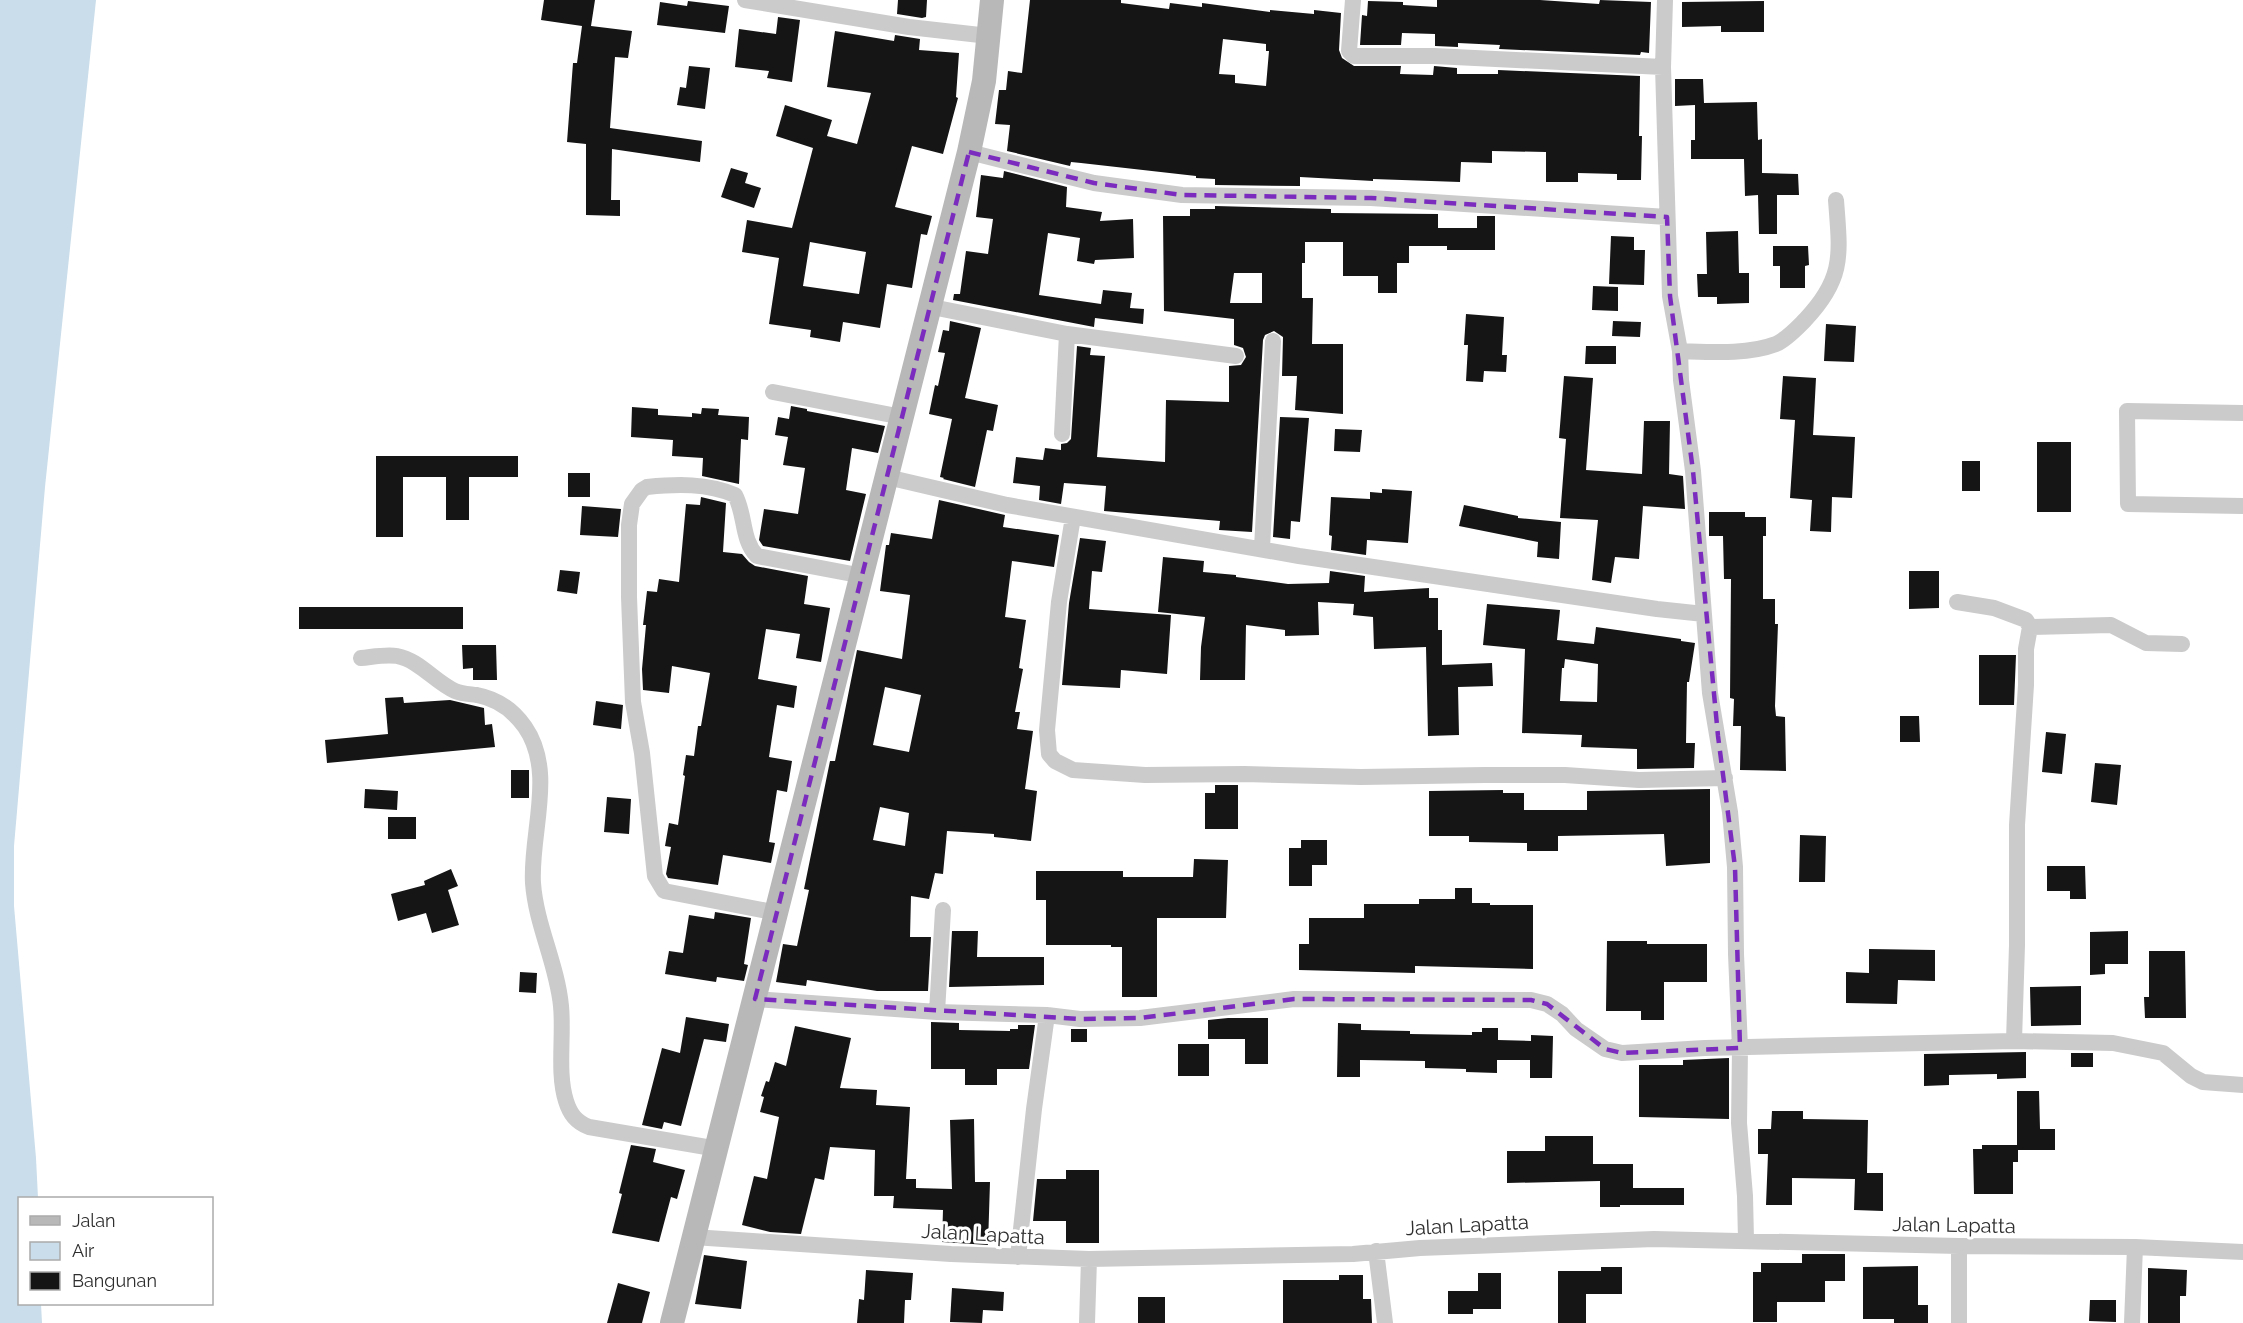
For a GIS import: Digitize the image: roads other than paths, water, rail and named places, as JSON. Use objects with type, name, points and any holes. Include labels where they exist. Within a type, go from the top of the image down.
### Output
[{"type":"main road","points":[[672,1323],[932,307],[984,81],[992,0]]},
{"type":"street","points":[[744,0],[790,4],[909,27],[989,36]]},
{"type":"street","points":[[1353,0],[1349,51],[1354,56],[1456,57],[1663,68]]},
{"type":"street","points":[[1665,0],[1663,68],[1670,296],[1680,351],[1681,380],[1696,501],[1710,693],[1725,778],[1735,867],[1740,1048],[1739,1123],[1746,1240]]},
{"type":"street","points":[[969,152],[1094,183],[1182,195],[1371,198],[1667,217]]},
{"type":"street","points":[[1680,351],[1728,352],[1753,349],[1778,343],[1796,330],[1824,297],[1834,279],[1839,244],[1836,200]]},
{"type":"street","points":[[932,307],[1067,334],[1236,356]]},
{"type":"street","points":[[1062,434],[1067,334]]},
{"type":"street","points":[[1262,548],[1273,341]]},
{"type":"street","points":[[772,392],[902,417]]},
{"type":"street","points":[[2243,413],[2127,411],[2128,504],[2243,506]]},
{"type":"street","points":[[887,477],[1007,505],[1341,562],[1704,614]]},
{"type":"street","points":[[778,913],[664,891],[658,883],[642,753],[633,702],[629,597],[629,525],[632,504],[647,487],[690,485],[723,490],[735,495],[743,515],[745,535],[750,548],[757,556],[863,576]]},
{"type":"street","points":[[1073,517],[1059,602],[1047,730],[1049,754],[1055,761],[1073,770],[1145,775],[1361,777],[1565,775],[1639,780],[1725,778]]},
{"type":"street","points":[[1957,602],[1994,608],[2026,620],[2030,627],[2026,649],[2026,685],[2017,825],[2014,1041]]},
{"type":"street","points":[[2030,627],[2111,625],[2146,643],[2182,644]]},
{"type":"street","points":[[361,658],[396,656],[408,660],[457,692],[480,695],[505,705],[525,728],[532,741],[540,783],[533,880],[540,924],[561,1006],[563,1079],[565,1099],[570,1112],[579,1123],[589,1127],[718,1149]]},
{"type":"street","points":[[937,1012],[943,910]]},
{"type":"street","points":[[755,999],[937,1012],[1047,1015],[1080,1019],[1140,1018],[1294,999],[1488,1002],[1531,1000],[1547,1004],[1562,1014],[1576,1029],[1605,1049],[1622,1053],[2014,1041],[2113,1043],[2163,1053],[2191,1076],[2203,1082],[2243,1085]]},
{"type":"street","points":[[1018,1257],[1047,1015]]},
{"type":"street","name":"Jalan Lapatta","points":[[693,1237],[1018,1257],[1089,1259],[1353,1254],[1566,1241],[1654,1239],[1959,1246],[2135,1247],[2243,1252]]},
{"type":"street","points":[[1959,1246],[1959,1323]]},
{"type":"street","points":[[2132,1323],[2135,1247]]},
{"type":"street","points":[[1376,1251],[1385,1323]]},
{"type":"street","points":[[1087,1323],[1089,1259]]},
{"type":"water","points":[[0,0],[96,0],[45,487],[14,846],[14,906],[38,1197],[18,1197],[18,1305],[41,1305],[42,1323],[0,1323]]}]
